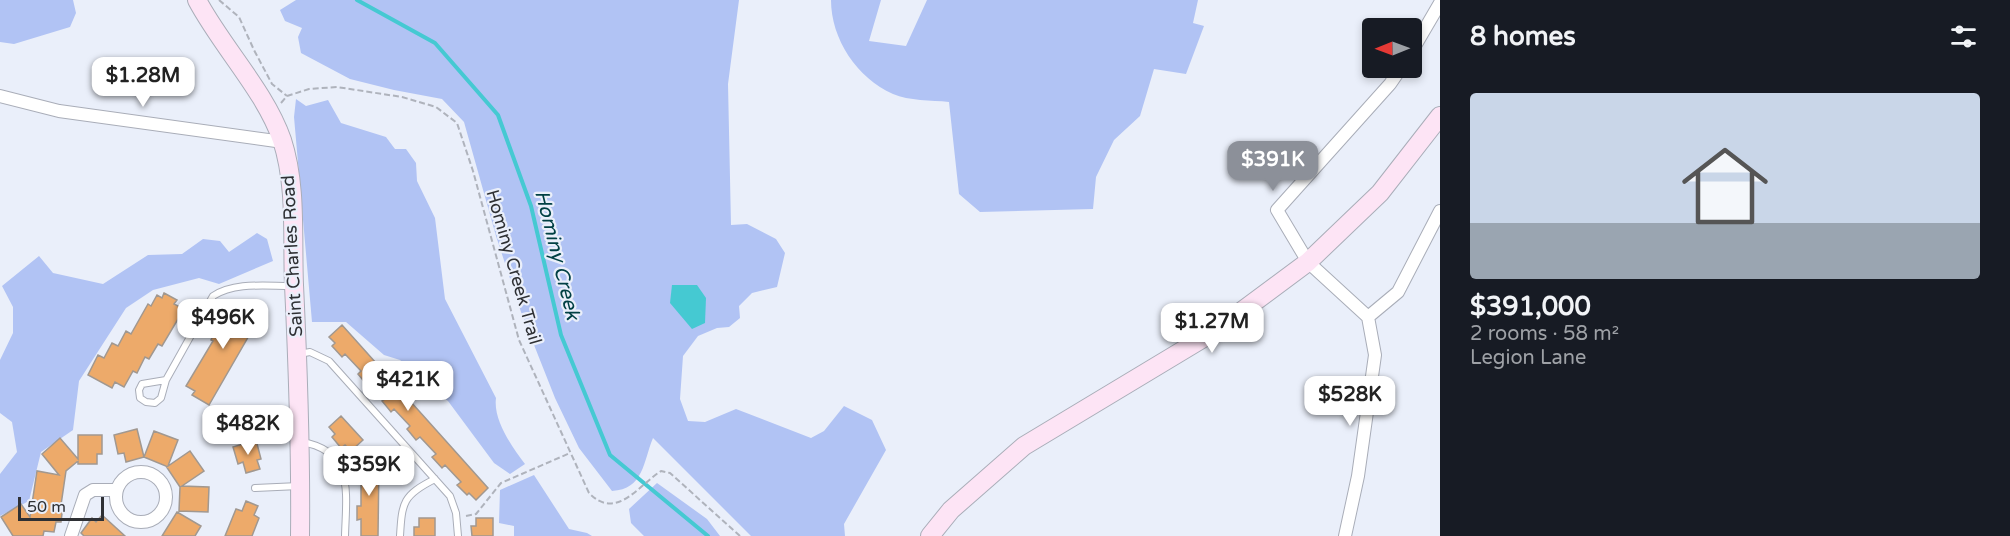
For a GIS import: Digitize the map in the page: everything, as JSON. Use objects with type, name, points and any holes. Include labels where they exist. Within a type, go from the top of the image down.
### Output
[{"type":"main road","name":"Saint Charles Road","points":[[197,0],[209,22],[272,115],[283,142],[291,188],[298,354],[300,536]]},
{"type":"main road","points":[[930,536],[951,510],[1024,446],[1215,331],[1308,262],[1380,194],[1440,116]]},
{"type":"street","points":[[1422,34],[1440,3]]},
{"type":"street","points":[[1345,536],[1358,476],[1376,356],[1368,317],[1308,262],[1277,210],[1394,78]]},
{"type":"street","points":[[0,96],[59,111],[283,142]]},
{"type":"street","points":[[1368,317],[1398,292],[1440,212]]},
{"type":"street","points":[[142,471],[158,477],[166,492],[164,508],[152,520],[136,521],[122,513],[118,506],[117,490],[120,482],[126,476],[142,471]]},
{"type":"street","points":[[71,536],[85,495],[93,490],[117,490]]},
{"type":"lane","points":[[166,380],[142,384],[139,390],[140,398],[146,402],[155,403],[161,398],[166,380],[213,296],[224,289],[234,287],[294,285]]},
{"type":"lane","points":[[298,354],[310,352],[329,361],[450,496],[457,518],[458,536]]},
{"type":"lane","points":[[300,442],[323,448],[334,457],[341,468],[346,481],[347,496],[345,536]]},
{"type":"lane","points":[[400,536],[402,507],[416,489],[435,479]]},
{"type":"lane","points":[[255,488],[300,486]]},
{"type":"path","points":[[219,0],[239,17],[272,84],[287,96],[272,115]]},
{"type":"path","name":"Hominy Creek Trail","points":[[287,96],[309,89],[337,87],[402,98],[436,107],[457,123],[473,171],[519,340],[589,492],[595,499],[609,504],[621,502],[661,471],[670,473],[740,536]]},
{"type":"path","points":[[457,518],[476,514],[501,483],[570,453]]},
{"type":"shaded area","points":[[0,0],[73,0],[76,13],[70,27],[14,44],[0,42]]},
{"type":"shaded area","points":[[296,0],[739,0],[728,84],[731,225],[747,224],[776,239],[785,253],[777,287],[752,293],[739,306],[740,318],[729,327],[717,328],[698,336],[683,356],[680,399],[688,421],[705,422],[736,409],[811,438],[824,431],[844,406],[872,420],[886,450],[844,524],[845,536],[751,536],[653,438],[641,473],[636,480],[623,489],[612,491],[579,448],[555,398],[521,312],[496,236],[464,122],[442,99],[350,79],[301,53],[298,37],[302,28],[285,21],[280,10]]},
{"type":"shaded area","points":[[831,0],[881,0],[869,41],[906,46],[927,0],[1198,0],[1193,23],[1204,26],[1186,74],[1154,69],[1140,116],[1114,140],[1096,177],[1093,209],[980,212],[959,194],[949,102],[899,96],[868,78],[858,68],[841,43],[832,15]]},
{"type":"shaded area","points":[[296,99],[306,106],[328,100],[341,123],[386,137],[395,149],[406,149],[416,163],[417,181],[435,218],[445,299],[496,398],[500,424],[525,464],[510,474],[494,463],[448,401],[400,360],[384,355],[346,322],[312,322],[294,117]]},
{"type":"shaded area","points":[[257,233],[267,239],[273,261],[219,284],[199,278],[153,290],[126,308],[79,381],[73,430],[41,452],[29,501],[0,516],[0,474],[17,452],[12,422],[0,413],[0,360],[13,333],[13,307],[2,286],[39,256],[53,273],[103,284],[148,255],[182,254],[203,239],[220,241],[229,252]]},
{"type":"shaded area","points":[[672,285],[697,285],[706,298],[705,323],[692,329],[670,303]]},
{"type":"shaded area","points":[[534,475],[569,529],[592,536],[514,536],[514,526],[499,523],[500,490]]},
{"type":"shaded area","points":[[657,483],[707,519],[720,536],[644,536],[631,523],[629,509]]},
{"type":"building","points":[[164,293],[177,300],[174,304],[184,309],[162,346],[158,344],[149,359],[145,357],[137,373],[133,371],[124,387],[115,382],[112,388],[88,375],[98,355],[104,358],[112,343],[118,346],[126,331],[131,334],[148,304],[151,306],[157,295],[162,298]]},
{"type":"building","points":[[229,301],[238,306],[241,301],[262,313],[209,405],[192,395],[195,391],[186,386],[213,341],[211,340]]},
{"type":"building","points":[[342,325],[488,488],[476,500],[457,485],[461,482],[445,465],[442,468],[432,457],[436,454],[420,437],[416,440],[407,429],[410,426],[394,409],[391,412],[382,401],[385,399],[370,383],[367,385],[358,374],[361,371],[345,354],[342,357],[332,346],[335,343],[329,337]]},
{"type":"building","points":[[341,416],[363,440],[351,451],[345,445],[341,448],[332,437],[335,434],[329,427]]},
{"type":"building","points":[[137,429],[144,457],[126,462],[124,453],[118,454],[114,435]]},
{"type":"building","points":[[154,431],[178,440],[168,466],[190,451],[204,471],[182,486],[209,487],[208,512],[179,511],[180,487],[166,466],[144,457]]},
{"type":"building","points":[[78,435],[102,435],[102,454],[97,454],[97,464],[78,464],[78,461],[66,471],[61,522],[56,522],[54,532],[44,531],[43,536],[13,536],[1,517],[21,504],[30,517],[37,471],[59,475],[42,454],[60,438],[78,459]]},
{"type":"building","points":[[256,440],[261,459],[257,460],[260,469],[246,473],[243,462],[238,464],[233,447]]},
{"type":"building","points":[[357,460],[379,460],[378,536],[361,536],[361,519],[357,520],[357,506],[361,506],[361,482],[357,482]]},
{"type":"building","points":[[246,501],[258,506],[254,515],[259,518],[252,536],[225,536],[236,509],[242,511]]},
{"type":"building","points":[[177,512],[201,526],[195,536],[162,536]]},
{"type":"building","points":[[102,515],[125,536],[84,536],[81,533],[92,518],[96,522]]},
{"type":"building","points":[[419,518],[435,518],[435,536],[414,536],[414,527],[419,527]]},
{"type":"building","points":[[476,518],[493,518],[493,536],[472,536],[471,526],[476,526]]},
{"type":"waterway","name":"Hominy Creek","points":[[357,0],[435,43],[498,115],[531,206],[561,335],[610,455],[708,536]]}]
